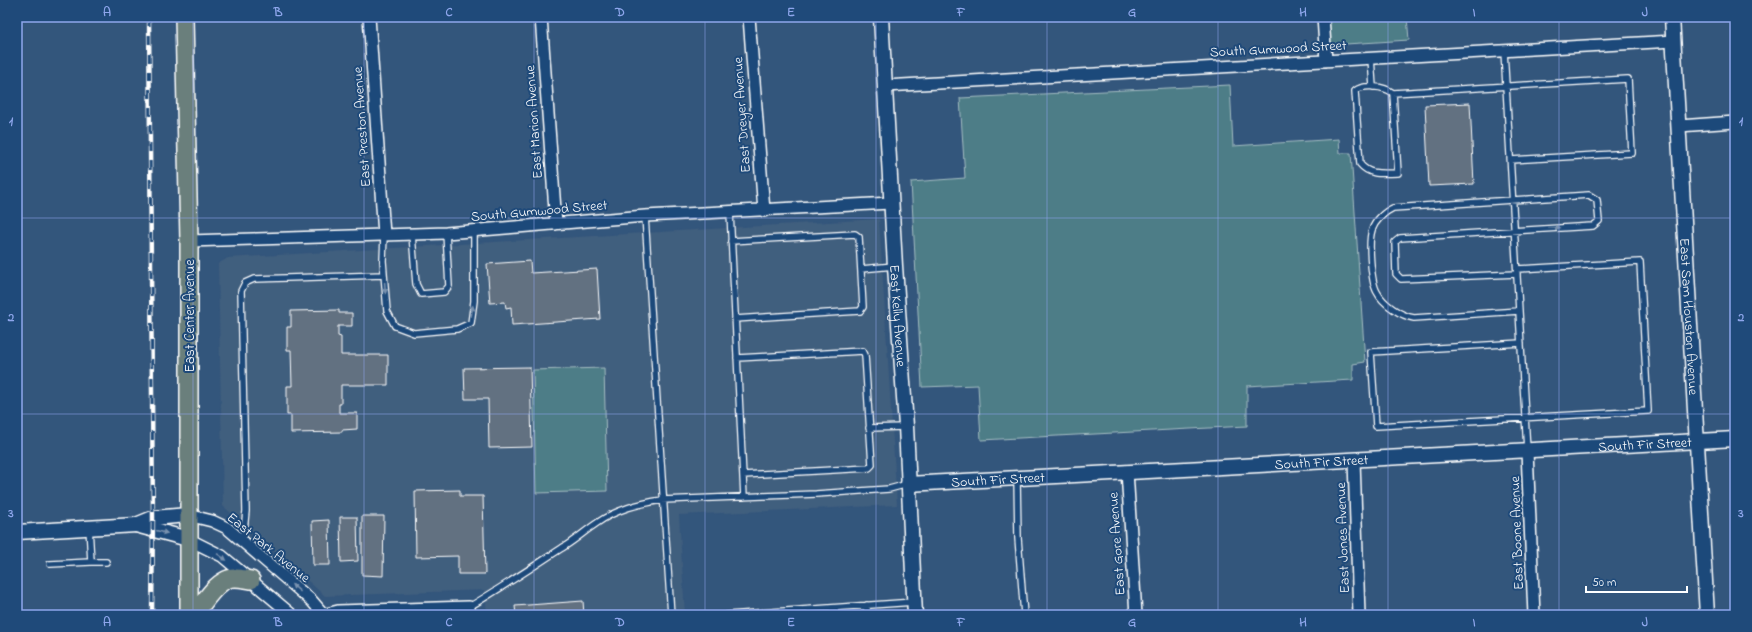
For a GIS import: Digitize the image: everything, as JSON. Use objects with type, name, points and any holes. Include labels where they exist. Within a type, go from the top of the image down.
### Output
[{"type":"main road","name":"East Center Avenue","points":[[184,17],[189,241],[189,615]]},
{"type":"main road","points":[[194,615],[217,587],[226,580],[235,578],[251,580]]},
{"type":"street","name":"East Preston Avenue","points":[[369,17],[384,235]]},
{"type":"street","name":"East Marion Avenue","points":[[541,17],[556,224]]},
{"type":"street","name":"East Dreyer Avenue","points":[[749,17],[764,211]]},
{"type":"street","name":"East Kelly Avenue","points":[[880,17],[906,426],[915,608]]},
{"type":"street","points":[[1323,17],[1326,61]]},
{"type":"street","name":"East Sam Houston Avenue","points":[[1672,17],[1707,615]]},
{"type":"street","name":"South Gumwood Street","points":[[885,86],[1674,41]]},
{"type":"street","points":[[1679,126],[1735,122]]},
{"type":"street","name":"South Gumwood Street","points":[[189,241],[412,235],[645,216],[891,204]]},
{"type":"street","name":"South Fir Street","points":[[908,484],[1735,439]]},
{"type":"street","name":"East Boone Avenue","points":[[1527,451],[1534,615]]},
{"type":"street","name":"East Jones Avenue","points":[[1354,460],[1359,615]]},
{"type":"street","name":"East Gore Avenue","points":[[1126,471],[1136,615]]},
{"type":"street","points":[[17,532],[136,525],[160,517],[188,515]]},
{"type":"street","name":"East Park Avenue","points":[[188,515],[212,521],[227,528],[243,544],[312,601],[323,615]]},
{"type":"street","points":[[136,525],[188,539],[222,556],[292,615]]},
{"type":"street","points":[[323,615],[338,611],[469,611]]},
{"type":"lane","points":[[1504,51],[1527,451]]},
{"type":"lane","points":[[1371,58],[1373,87]]},
{"type":"lane","points":[[1392,93],[1398,173],[1374,174],[1368,172],[1360,164],[1355,94],[1358,89],[1373,87],[1385,88],[1392,93],[1628,79],[1632,153],[1511,160]]},
{"type":"lane","points":[[1519,311],[1414,318],[1407,317],[1381,298],[1376,292],[1373,282],[1373,227],[1388,210],[1400,206],[1592,196],[1597,200],[1599,221],[1593,226],[1400,238],[1396,240],[1394,244],[1396,274],[1401,279],[1640,262],[1648,411],[1376,426],[1371,352],[1521,343]]},
{"type":"lane","points":[[730,212],[744,497]]},
{"type":"lane","points":[[645,216],[662,500],[671,615]]},
{"type":"lane","points":[[384,235],[384,275],[387,311],[395,326],[414,333],[457,329],[470,323],[474,301],[474,231]]},
{"type":"lane","points":[[412,235],[416,284],[421,294],[444,292],[449,286],[446,233]]},
{"type":"lane","points":[[731,241],[855,234],[859,237],[863,307],[860,311],[735,319]]},
{"type":"lane","points":[[861,269],[895,266]]},
{"type":"lane","points":[[243,544],[246,511],[241,291],[244,283],[254,279],[384,275]]},
{"type":"lane","points":[[737,358],[863,351],[865,355],[872,464],[869,468],[743,475]]},
{"type":"lane","points":[[869,428],[906,426]]},
{"type":"lane","points":[[1016,478],[1018,538],[1024,615]]},
{"type":"lane","points":[[469,611],[560,550],[602,519],[619,510],[641,503],[662,500],[882,490],[908,484]]},
{"type":"lane","points":[[89,527],[90,562]]},
{"type":"lane","points":[[50,564],[106,562]]},
{"type":"lane","points":[[728,615],[867,605],[915,608]]},
{"type":"lane","points":[[867,605],[867,615]]},
{"type":"shaded area","points":[[879,219],[897,505],[679,515],[685,615],[487,615],[485,590],[325,596],[223,506],[218,264],[228,258]]},
{"type":"green space","points":[[1328,17],[1407,17],[1409,40],[1330,45]]},
{"type":"green space","points":[[1230,85],[1233,146],[1339,139],[1340,153],[1351,153],[1365,362],[1353,364],[1353,380],[1247,386],[1247,426],[981,440],[978,385],[922,387],[911,182],[965,178],[960,98]]},
{"type":"green space","points":[[604,368],[607,491],[536,493],[533,370]]},
{"type":"building","points":[[1470,103],[1474,184],[1429,186],[1425,105]]},
{"type":"building","points":[[530,261],[531,273],[597,269],[600,319],[512,325],[511,307],[506,308],[505,302],[490,303],[487,264]]},
{"type":"building","points":[[339,310],[339,313],[352,313],[352,326],[338,326],[338,336],[341,337],[341,355],[388,355],[388,385],[341,385],[341,404],[339,404],[339,413],[357,413],[357,429],[342,430],[342,432],[291,433],[291,415],[287,415],[287,386],[292,386],[291,350],[287,350],[287,327],[291,327],[291,311]]},
{"type":"building","points":[[530,367],[532,447],[489,448],[488,399],[465,399],[464,368]]},
{"type":"building","points":[[460,490],[460,496],[483,496],[485,574],[458,574],[458,556],[416,557],[415,491]]},
{"type":"building","points":[[362,516],[384,516],[383,576],[362,575]]},
{"type":"building","points":[[340,517],[357,517],[358,561],[341,562]]},
{"type":"building","points":[[329,520],[330,565],[313,565],[312,521]]},
{"type":"building","points":[[583,601],[584,615],[516,615],[515,606]]},
{"type":"railway","points":[[149,17],[153,518],[152,615]]}]
